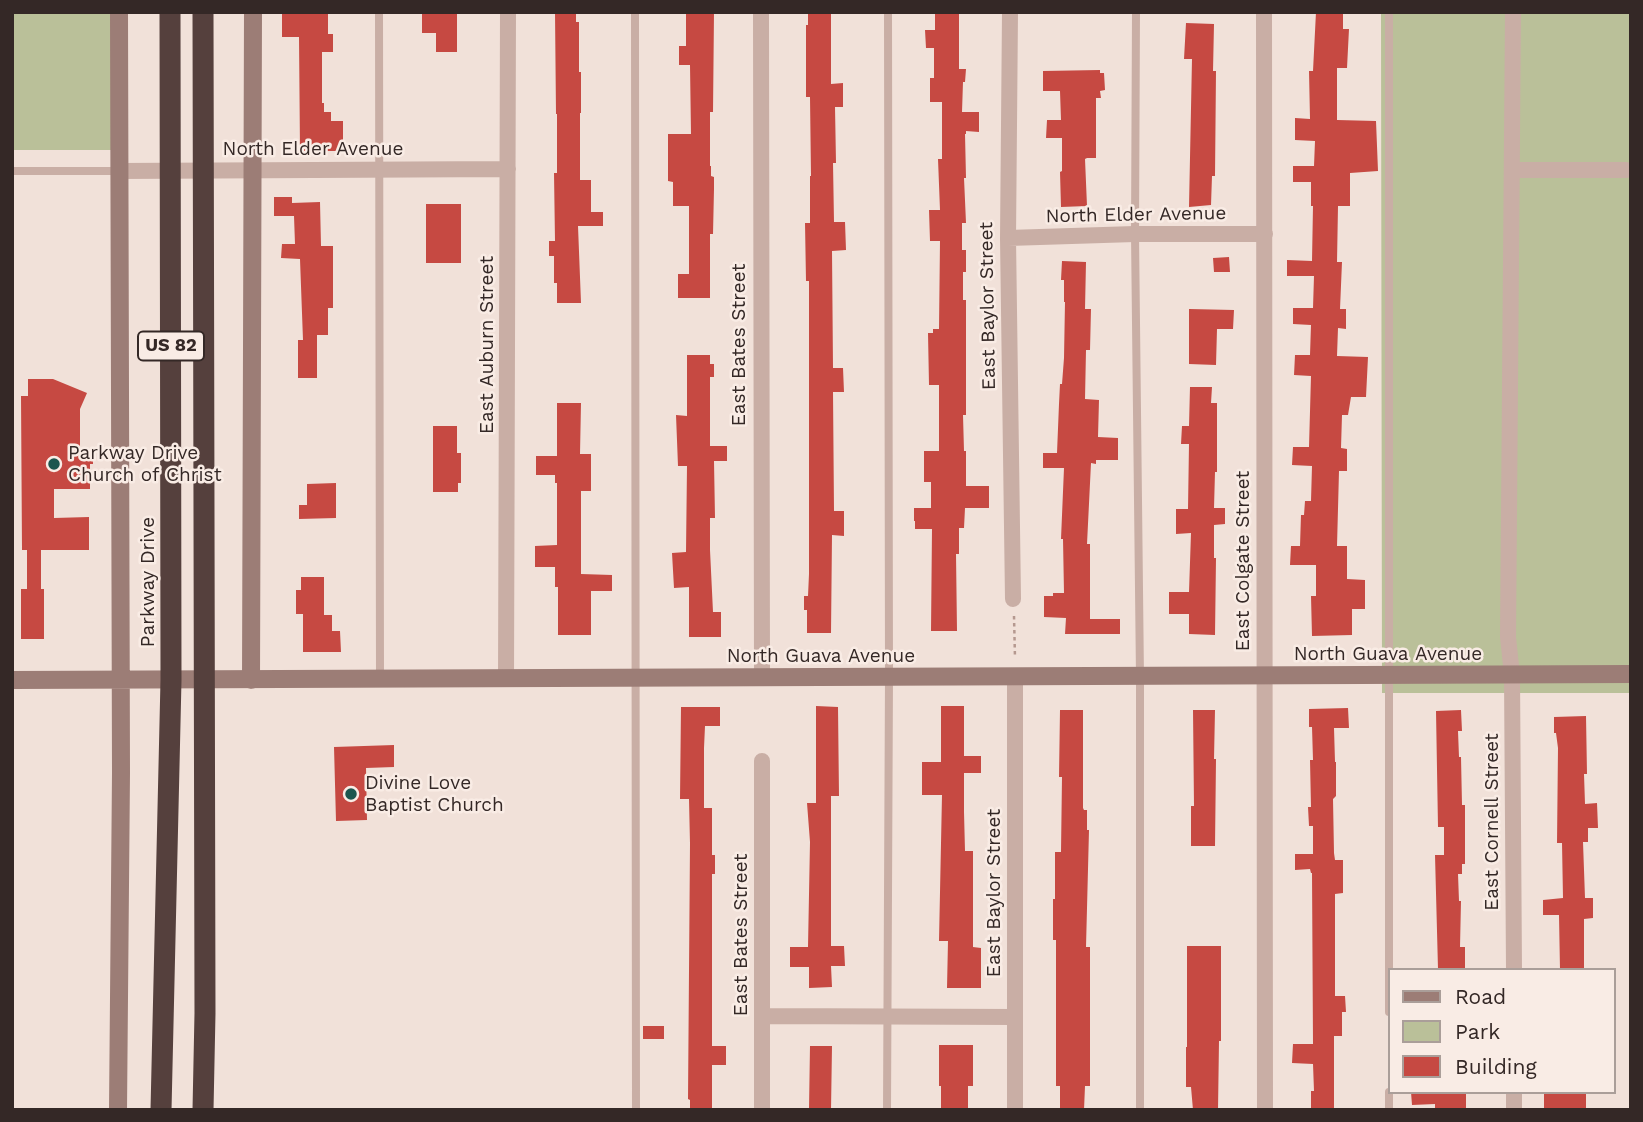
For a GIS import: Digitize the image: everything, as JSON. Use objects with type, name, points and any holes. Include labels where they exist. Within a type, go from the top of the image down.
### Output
[{"type":"highway","name":"Parkway Drive","points":[[161,1110],[171,680],[170,12]]},
{"type":"highway","name":"US 82","points":[[203,12],[203,1110]]},
{"type":"street","name":"Parkway Drive","points":[[118,1110],[119,12]]},
{"type":"street","points":[[251,680],[253,12]]},
{"type":"street","name":"East Auburn Street","points":[[506,678],[508,12]]},
{"type":"street","name":"East Bates Street","points":[[761,12],[762,677]]},
{"type":"street","name":"East Baylor Street","points":[[1010,12],[1008,238],[1013,599]]},
{"type":"street","name":"East Colgate Street","points":[[1264,12],[1265,1110]]},
{"type":"street","name":"East Cornell Street","points":[[1513,12],[1508,637],[1512,675],[1514,968]]},
{"type":"street","name":"North Elder Avenue","points":[[119,171],[508,169]]},
{"type":"street","points":[[1512,170],[1626,170]]},
{"type":"street","name":"North Elder Avenue","points":[[1008,238],[1265,234]]},
{"type":"street","name":"North Guava Avenue","points":[[12,680],[1631,674]]},
{"type":"street","name":"East Baylor Street","points":[[1014,1110],[1015,677]]},
{"type":"street","name":"East Bates Street","points":[[762,761],[762,1110]]},
{"type":"street","points":[[762,1016],[1015,1017]]},
{"type":"lane","points":[[379,12],[380,679]]},
{"type":"lane","points":[[635,12],[636,1110]]},
{"type":"lane","points":[[887,1110],[888,12]]},
{"type":"lane","points":[[1136,12],[1140,1110]]},
{"type":"lane","points":[[1389,12],[1389,968]]},
{"type":"lane","points":[[12,171],[119,171]]},
{"type":"path","points":[[1013,599],[1015,677]]},
{"type":"green space","points":[[13,12],[111,12],[111,150],[13,150]]},
{"type":"green space","points":[[1381,12],[1631,12],[1631,693],[1382,693]]},
{"type":"building","points":[[282,12],[328,12],[328,34],[333,34],[333,52],[322,52],[322,103],[324,112],[331,112],[331,121],[343,121],[343,151],[300,151],[299,37],[282,37]]},
{"type":"building","points":[[422,12],[457,12],[457,52],[436,52],[436,33],[422,33]]},
{"type":"building","points":[[555,12],[576,12],[576,22],[579,22],[580,180],[591,180],[591,212],[603,212],[603,226],[578,226],[581,303],[557,303],[554,256],[549,256],[549,241],[555,241],[554,173],[557,173]]},
{"type":"building","points":[[686,12],[714,12],[713,112],[710,112],[710,166],[714,189],[713,234],[710,234],[710,298],[678,298],[678,274],[689,274],[689,206],[673,206],[673,182],[668,181],[668,134],[691,134],[690,65],[679,65],[679,46],[686,46]]},
{"type":"building","points":[[808,12],[831,12],[831,84],[843,83],[843,107],[835,107],[834,222],[845,222],[846,250],[832,251],[833,368],[843,368],[844,392],[833,392],[834,511],[844,511],[844,536],[832,535],[831,633],[807,633],[807,610],[804,610],[809,574],[809,281],[806,281],[805,223],[810,223],[811,176],[810,97],[806,97]]},
{"type":"building","points":[[935,12],[959,12],[959,69],[966,69],[962,112],[979,112],[979,132],[966,131],[965,134],[966,223],[962,223],[962,250],[966,250],[963,300],[966,300],[966,415],[963,415],[966,486],[989,486],[989,508],[965,508],[964,528],[959,528],[959,554],[956,554],[957,631],[931,631],[932,529],[915,529],[914,521],[914,508],[931,508],[931,482],[924,482],[924,451],[939,451],[939,385],[929,385],[928,333],[939,329],[940,241],[930,241],[929,210],[940,210],[938,159],[942,159],[942,102],[930,102],[930,78],[934,78],[934,48],[926,48],[925,30],[935,30]]},
{"type":"building","points":[[1316,12],[1343,12],[1343,29],[1349,29],[1347,68],[1337,68],[1337,120],[1376,121],[1378,171],[1350,173],[1350,206],[1338,206],[1337,262],[1342,262],[1340,309],[1346,309],[1346,329],[1338,328],[1337,356],[1368,357],[1366,397],[1351,397],[1348,415],[1342,415],[1341,448],[1347,449],[1347,471],[1339,471],[1337,546],[1347,546],[1347,579],[1365,580],[1365,609],[1352,609],[1352,635],[1312,636],[1311,596],[1316,596],[1316,565],[1290,565],[1291,546],[1300,546],[1301,515],[1304,515],[1305,501],[1311,501],[1312,466],[1292,465],[1293,447],[1309,447],[1311,376],[1294,375],[1295,355],[1310,355],[1311,325],[1293,324],[1293,308],[1313,308],[1314,276],[1287,276],[1287,260],[1312,261],[1311,182],[1293,182],[1293,166],[1314,166],[1315,141],[1295,140],[1295,118],[1310,119],[1309,71],[1313,71]]},
{"type":"building","points":[[1186,23],[1214,24],[1213,71],[1216,71],[1215,176],[1212,176],[1211,205],[1189,207],[1192,59],[1184,59]]},
{"type":"building","points":[[1100,70],[1100,73],[1104,73],[1105,90],[1100,91],[1101,98],[1096,98],[1096,158],[1085,159],[1087,206],[1061,207],[1062,138],[1046,138],[1047,120],[1061,120],[1060,91],[1043,91],[1043,71]]},
{"type":"building","points":[[274,197],[292,197],[292,203],[320,202],[321,246],[333,246],[333,308],[328,308],[328,335],[317,335],[317,378],[298,378],[298,340],[303,340],[300,259],[281,258],[282,244],[295,244],[294,216],[274,216]]},
{"type":"building","points":[[426,204],[461,204],[461,263],[426,263]]},
{"type":"building","points":[[1229,257],[1230,272],[1214,272],[1213,258]]},
{"type":"building","points":[[1062,261],[1086,262],[1085,309],[1091,309],[1090,350],[1086,350],[1085,399],[1099,400],[1098,437],[1118,438],[1118,460],[1096,460],[1096,464],[1091,463],[1087,544],[1090,544],[1090,619],[1120,619],[1120,634],[1065,634],[1066,618],[1044,617],[1044,596],[1064,593],[1061,539],[1064,468],[1043,468],[1043,453],[1057,453],[1064,358],[1065,302],[1064,280],[1061,280]]},
{"type":"building","points":[[1189,309],[1234,310],[1233,329],[1217,329],[1216,365],[1189,364]]},
{"type":"building","points":[[687,355],[710,355],[710,364],[714,364],[714,377],[710,377],[710,446],[727,446],[727,461],[714,461],[715,518],[710,518],[713,612],[721,612],[721,637],[689,637],[689,587],[674,588],[672,553],[686,552],[687,466],[678,466],[676,415],[687,416]]},
{"type":"building","name":"Parkway Drive Church of Christ","points":[[28,379],[53,379],[87,393],[80,409],[80,449],[93,449],[90,489],[54,489],[54,518],[89,517],[89,550],[41,550],[44,639],[21,639],[21,589],[27,589],[27,550],[22,550],[21,396],[28,396]]},
{"type":"building","points":[[1190,387],[1212,387],[1211,403],[1217,403],[1214,508],[1225,508],[1225,524],[1214,525],[1215,635],[1189,634],[1189,614],[1169,614],[1169,592],[1189,592],[1191,533],[1176,534],[1176,509],[1188,509],[1189,444],[1181,444],[1182,426],[1189,426]]},
{"type":"building","points":[[557,403],[581,403],[580,454],[591,454],[591,491],[581,491],[581,574],[612,575],[612,591],[591,591],[591,635],[558,635],[558,587],[555,587],[555,567],[535,567],[535,546],[557,545],[557,483],[555,475],[536,475],[536,456],[557,456]]},
{"type":"building","points":[[433,426],[457,426],[457,453],[461,453],[461,483],[458,483],[458,492],[433,492]]},
{"type":"building","points":[[336,483],[336,518],[299,519],[299,505],[307,505],[307,484]]},
{"type":"building","points":[[301,577],[324,577],[324,615],[332,615],[332,631],[340,631],[341,652],[303,652],[303,614],[296,614],[296,590],[301,590]]},
{"type":"building","points":[[816,706],[838,707],[839,796],[831,796],[831,946],[844,946],[845,966],[831,966],[832,987],[809,988],[809,967],[790,967],[790,947],[808,947],[810,842],[807,803],[816,803]]},
{"type":"building","points":[[941,706],[964,706],[964,756],[981,756],[981,773],[964,773],[964,812],[965,851],[973,851],[973,947],[981,948],[981,988],[947,988],[948,941],[939,941],[942,795],[922,795],[922,762],[941,762]]},
{"type":"building","points":[[681,707],[720,707],[720,726],[705,726],[704,748],[704,808],[712,808],[712,855],[715,855],[715,874],[712,874],[712,1046],[726,1046],[726,1065],[712,1065],[712,1110],[690,1110],[688,1099],[690,844],[689,799],[680,799]]},
{"type":"building","points":[[1348,708],[1349,728],[1334,728],[1336,796],[1333,799],[1335,860],[1343,860],[1343,893],[1335,894],[1335,996],[1345,996],[1346,1012],[1342,1012],[1342,1036],[1334,1036],[1334,1110],[1311,1110],[1311,1091],[1314,1091],[1313,1064],[1292,1063],[1293,1044],[1313,1044],[1312,873],[1310,869],[1295,870],[1295,854],[1313,854],[1313,826],[1309,826],[1308,807],[1311,807],[1310,760],[1313,760],[1309,709]]},
{"type":"building","points":[[1060,710],[1083,710],[1083,808],[1087,810],[1089,830],[1086,947],[1090,947],[1090,1086],[1085,1086],[1084,1110],[1060,1110],[1060,1086],[1056,1086],[1056,940],[1053,940],[1053,899],[1055,852],[1061,852]]},
{"type":"building","points":[[1193,710],[1215,710],[1215,846],[1191,846],[1191,806],[1194,806]]},
{"type":"building","points":[[1461,710],[1462,731],[1458,731],[1462,805],[1465,805],[1465,864],[1462,864],[1462,874],[1458,874],[1461,901],[1460,947],[1465,947],[1465,968],[1438,968],[1435,855],[1444,855],[1444,827],[1438,827],[1436,711]]},
{"type":"building","points":[[1586,716],[1585,804],[1597,803],[1598,828],[1588,828],[1588,842],[1583,842],[1585,898],[1593,898],[1593,918],[1584,919],[1584,968],[1560,968],[1559,915],[1543,915],[1543,900],[1563,898],[1562,843],[1557,843],[1558,748],[1554,717]]},
{"type":"building","name":"Divine Love Baptist Church","points":[[394,745],[394,767],[366,768],[367,820],[336,821],[334,747]]},
{"type":"building","points":[[1187,946],[1221,946],[1218,1110],[1193,1110],[1191,1087],[1186,1087]]},
{"type":"building","points":[[643,1026],[664,1026],[664,1039],[643,1039]]},
{"type":"building","points":[[939,1045],[973,1045],[973,1086],[968,1086],[968,1110],[941,1110]]},
{"type":"building","points":[[810,1046],[832,1046],[831,1110],[809,1110]]},
{"type":"building","points":[[1411,1094],[1466,1094],[1466,1110],[1435,1110],[1435,1104],[1412,1105]]},
{"type":"building","points":[[1544,1094],[1586,1094],[1586,1110],[1544,1109]]},
{"type":"place","name":"Parkway Drive Church of Christ","points":[[54,464]]},
{"type":"place","name":"Divine Love Baptist Church","points":[[351,794]]}]
